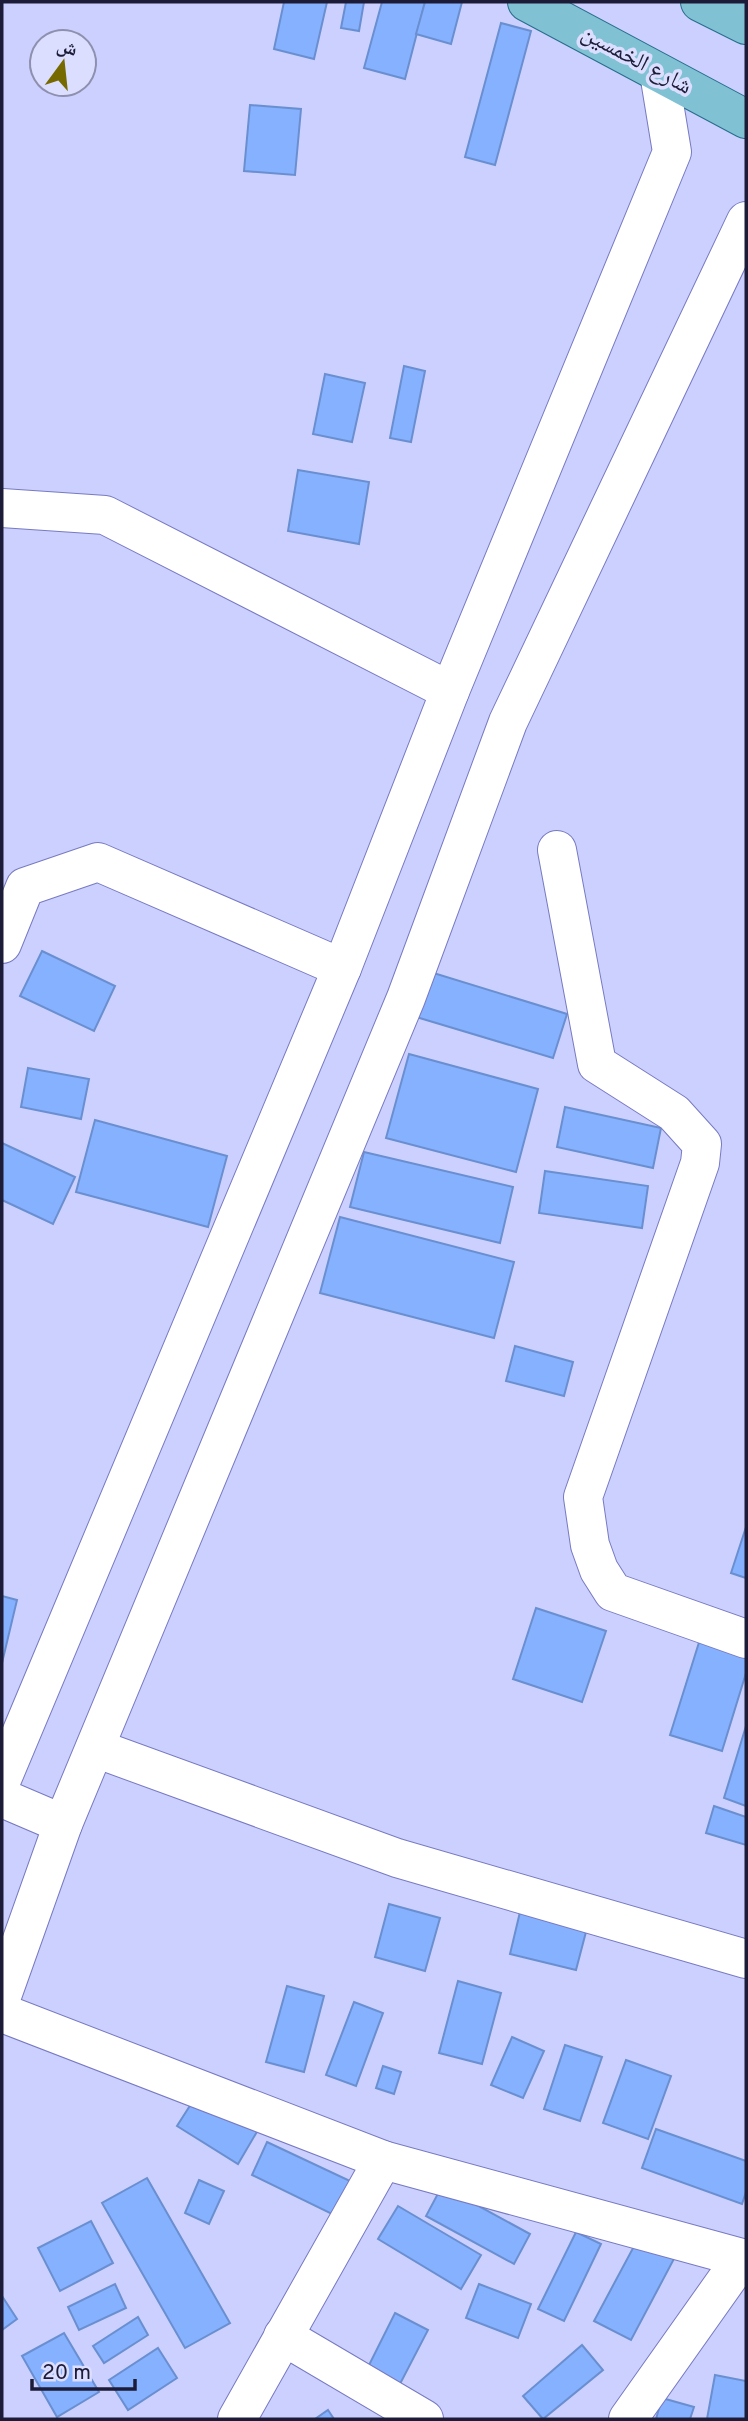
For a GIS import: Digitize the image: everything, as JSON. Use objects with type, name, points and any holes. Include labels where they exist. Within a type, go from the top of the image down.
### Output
[{"type":"main road","name":"شارع الخمسين","points":[[527,2],[746,119]]},
{"type":"main road","points":[[700,2],[746,25]]},
{"type":"street","points":[[2,1779],[342,968],[450,691],[672,152],[660,73]]},
{"type":"street","points":[[2,1996],[63,1824],[405,998],[508,722],[746,221]]},
{"type":"street","points":[[2,508],[105,515],[450,691]]},
{"type":"street","points":[[557,850],[597,1064],[674,1113],[702,1144],[700,1163],[583,1497],[590,1545],[599,1570],[613,1592],[746,1639]]},
{"type":"street","points":[[2,944],[24,887],[98,862],[342,968]]},
{"type":"street","points":[[95,1748],[397,1858],[746,1959]]},
{"type":"street","points":[[2,1798],[63,1824]]},
{"type":"street","points":[[2,2013],[383,2160],[744,2259],[628,2419]]},
{"type":"street","points":[[237,2419],[383,2160]]},
{"type":"street","points":[[283,2336],[424,2419]]},
{"type":"building","points":[[284,2],[327,2],[314,59],[274,49]]},
{"type":"building","points":[[346,2],[364,2],[359,31],[341,28]]},
{"type":"building","points":[[382,2],[425,2],[405,79],[364,68]]},
{"type":"building","points":[[425,2],[462,2],[451,44],[416,34]]},
{"type":"building","points":[[501,23],[531,31],[495,165],[465,157]]},
{"type":"building","points":[[250,105],[301,109],[295,175],[244,171]]},
{"type":"building","points":[[404,366],[425,371],[411,442],[390,438]]},
{"type":"building","points":[[325,374],[365,383],[352,442],[313,434]]},
{"type":"building","points":[[298,470],[369,482],[359,544],[288,531]]},
{"type":"building","points":[[42,951],[115,986],[94,1031],[20,996]]},
{"type":"building","points":[[427,971],[567,1014],[553,1058],[413,1016]]},
{"type":"building","points":[[409,1054],[538,1089],[516,1172],[386,1138]]},
{"type":"building","points":[[28,1068],[89,1079],[81,1119],[21,1107]]},
{"type":"building","points":[[565,1107],[661,1128],[653,1168],[557,1147]]},
{"type":"building","points":[[95,1120],[227,1156],[208,1227],[76,1192]]},
{"type":"building","points":[[2,1143],[75,1177],[53,1224],[2,1200]]},
{"type":"building","points":[[364,1152],[513,1187],[500,1243],[350,1207]]},
{"type":"building","points":[[545,1171],[648,1186],[642,1228],[539,1213]]},
{"type":"building","points":[[340,1217],[514,1262],[494,1338],[320,1293]]},
{"type":"building","points":[[515,1346],[573,1362],[564,1396],[506,1381]]},
{"type":"building","points":[[746,1527],[746,1578],[731,1573]]},
{"type":"building","points":[[2,1596],[17,1600],[2,1663]]},
{"type":"building","points":[[536,1608],[606,1631],[582,1702],[513,1679]]},
{"type":"building","points":[[701,1636],[746,1650],[746,1673],[722,1751],[670,1735]]},
{"type":"building","points":[[746,1726],[746,1806],[724,1798]]},
{"type":"building","points":[[714,1806],[746,1817],[746,1845],[706,1833]]},
{"type":"building","points":[[389,1904],[440,1918],[425,1971],[375,1957]]},
{"type":"building","points":[[520,1912],[587,1928],[576,1970],[510,1954]]},
{"type":"building","points":[[458,1981],[501,1993],[482,2064],[439,2053]]},
{"type":"building","points":[[287,1986],[324,1996],[304,2072],[266,2062]]},
{"type":"building","points":[[354,2002],[383,2013],[356,2086],[326,2075]]},
{"type":"building","points":[[512,2037],[544,2051],[523,2098],[491,2085]]},
{"type":"building","points":[[565,2045],[602,2057],[580,2121],[544,2109]]},
{"type":"building","points":[[626,2060],[671,2076],[648,2139],[603,2123]]},
{"type":"building","points":[[383,2066],[401,2072],[394,2094],[376,2088]]},
{"type":"building","points":[[198,2093],[258,2130],[238,2164],[177,2126]]},
{"type":"building","points":[[656,2129],[746,2161],[746,2192],[742,2204],[642,2168]]},
{"type":"building","points":[[267,2142],[350,2181],[334,2215],[252,2175]]},
{"type":"building","points":[[147,2178],[230,2323],[185,2348],[102,2203]]},
{"type":"building","points":[[199,2180],[224,2191],[209,2224],[185,2213]]},
{"type":"building","points":[[442,2186],[530,2234],[514,2264],[426,2216]]},
{"type":"building","points":[[398,2206],[481,2255],[461,2289],[378,2239]]},
{"type":"building","points":[[91,2221],[113,2263],[60,2291],[38,2248]]},
{"type":"building","points":[[576,2232],[601,2244],[564,2321],[538,2309]]},
{"type":"building","points":[[640,2235],[676,2255],[631,2340],[594,2321]]},
{"type":"building","points":[[115,2284],[126,2308],[79,2330],[68,2307]]},
{"type":"building","points":[[479,2284],[531,2304],[518,2338],[466,2318]]},
{"type":"building","points":[[2,2296],[17,2319],[2,2330]]},
{"type":"building","points":[[395,2313],[428,2330],[400,2384],[368,2367]]},
{"type":"building","points":[[138,2317],[148,2335],[104,2363],[93,2346]]},
{"type":"building","points":[[64,2333],[99,2392],[57,2417],[22,2356]]},
{"type":"building","points":[[582,2345],[603,2370],[543,2419],[523,2396]]},
{"type":"building","points":[[158,2348],[177,2378],[128,2410],[109,2380]]},
{"type":"building","points":[[715,2375],[746,2381],[746,2419],[707,2419]]},
{"type":"building","points":[[662,2398],[694,2407],[690,2419],[656,2419]]},
{"type":"building","points":[[328,2410],[334,2419],[315,2419]]}]
